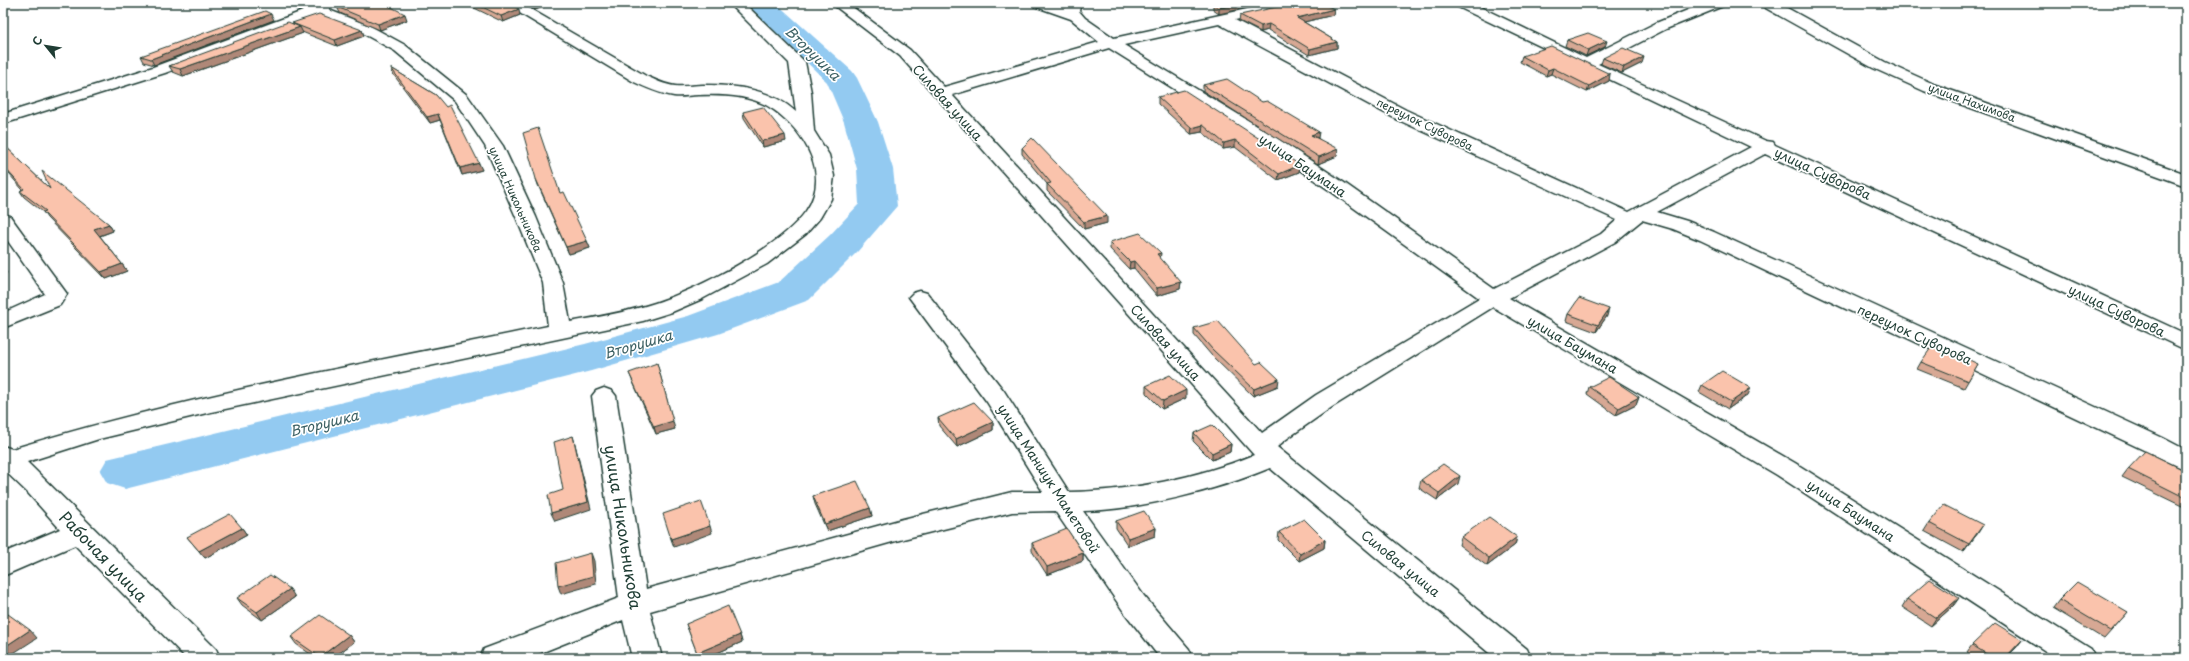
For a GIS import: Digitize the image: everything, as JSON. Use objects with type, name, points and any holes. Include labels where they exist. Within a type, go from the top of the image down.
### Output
[{"type":"street","name":"улица Никольникова","points":[[296,3],[367,30],[400,48],[461,98],[494,146],[526,217],[553,283],[560,330]]},
{"type":"street","points":[[3,119],[159,70],[337,3]]},
{"type":"street","points":[[6,457],[95,432],[203,406],[560,330],[609,322],[677,302],[738,273],[770,253],[810,220],[822,199],[826,177],[820,152],[806,131],[773,102],[754,95],[732,91],[675,91],[640,79],[510,3]]},
{"type":"street","points":[[736,3],[796,62],[803,92],[806,131]]},
{"type":"street","name":"Силовая улица","points":[[838,3],[905,53],[1267,452],[1516,658]]},
{"type":"street","name":"улица Баумана","points":[[1039,3],[1075,9],[1080,21],[1111,44],[1266,139],[1336,186],[1493,298],[1786,469],[2080,658]]},
{"type":"street","points":[[940,92],[1111,44],[1295,3]]},
{"type":"street","name":"улица Суворова","points":[[1461,3],[1586,64],[1767,146],[2186,343]]},
{"type":"street","points":[[1586,64],[1660,26],[1718,3]]},
{"type":"street","name":"улица Нахимова","points":[[1767,3],[1879,65],[1930,88],[2186,180]]},
{"type":"street","name":"переулок Суворова","points":[[1223,20],[1269,43],[1400,114],[1635,217],[1680,225],[1707,236],[2154,444],[2186,461]]},
{"type":"street","points":[[495,658],[634,604],[773,564],[1012,502],[1060,500],[1100,501],[1171,489],[1236,472],[1267,452],[1276,434],[1324,401],[1493,298],[1608,238],[1635,217],[1767,146]]},
{"type":"street","points":[[3,220],[56,294],[52,300],[3,321]]},
{"type":"street","name":"улица Маншук Маметовой","points":[[920,297],[996,398],[1060,500],[1134,604],[1178,658]]},
{"type":"street","name":"улица Никольникова","points":[[604,396],[634,604],[647,658]]},
{"type":"street","name":"Рабочая улица","points":[[6,457],[204,658]]},
{"type":"street","points":[[3,565],[79,532]]},
{"type":"building","points":[[347,3],[383,3],[405,14],[378,24],[337,7]]},
{"type":"building","points":[[474,3],[508,3],[519,9],[501,16]]},
{"type":"building","points":[[1242,3],[1219,8],[1213,4]]},
{"type":"building","points":[[1295,3],[1322,3],[1334,9],[1297,18],[1337,42],[1310,49],[1269,24],[1261,26],[1240,15]]},
{"type":"building","points":[[265,11],[271,14],[151,59],[141,56]]},
{"type":"building","points":[[319,14],[362,30],[335,40],[292,23]]},
{"type":"building","points":[[288,22],[300,27],[180,69],[169,66]]},
{"type":"building","points":[[1588,33],[1607,41],[1588,50],[1567,40]]},
{"type":"building","points":[[1551,46],[1610,74],[1589,86],[1553,68],[1548,70],[1522,56]]},
{"type":"building","points":[[1623,48],[1644,57],[1624,67],[1603,58]]},
{"type":"building","points":[[391,68],[436,95],[446,107],[450,105],[479,163],[460,168],[438,114],[427,117]]},
{"type":"building","points":[[1227,79],[1262,102],[1267,101],[1319,132],[1311,135],[1338,149],[1319,157],[1203,85]]},
{"type":"building","points":[[1184,90],[1300,165],[1279,174],[1235,140],[1224,143],[1203,125],[1192,128],[1158,97]]},
{"type":"building","points":[[763,107],[785,135],[762,141],[743,112]]},
{"type":"building","points":[[538,128],[560,193],[564,192],[587,241],[566,247],[536,179],[523,133]]},
{"type":"building","points":[[1032,138],[1107,216],[1084,222],[1047,184],[1051,183],[1022,148]]},
{"type":"building","points":[[3,144],[50,189],[42,171],[109,224],[94,229],[122,264],[101,272],[43,212],[46,211],[20,191],[24,189],[3,166]]},
{"type":"building","points":[[1140,233],[1161,253],[1157,254],[1181,282],[1157,288],[1134,261],[1130,262],[1110,242]]},
{"type":"building","points":[[1579,298],[1609,309],[1598,325],[1568,314]]},
{"type":"building","points":[[1218,321],[1256,364],[1261,362],[1279,379],[1254,389],[1212,349],[1194,328]]},
{"type":"building","points":[[1933,345],[1978,364],[1968,381],[1921,362]]},
{"type":"building","points":[[657,363],[673,421],[654,427],[629,373]]},
{"type":"building","points":[[1722,371],[1751,388],[1731,402],[1702,385]]},
{"type":"building","points":[[1170,375],[1186,390],[1163,401],[1146,386]]},
{"type":"building","points":[[1609,377],[1639,397],[1619,408],[1589,387]]},
{"type":"building","points":[[974,402],[993,422],[956,439],[938,418]]},
{"type":"building","points":[[1212,425],[1231,444],[1212,453],[1194,433]]},
{"type":"building","points":[[573,436],[588,502],[551,513],[548,495],[563,490],[554,442]]},
{"type":"building","points":[[2145,451],[2186,471],[2186,498],[2128,469]]},
{"type":"building","points":[[1443,464],[1460,476],[1439,493],[1421,480]]},
{"type":"building","points":[[857,481],[870,508],[825,524],[813,496]]},
{"type":"building","points":[[701,501],[710,526],[671,539],[663,514]]},
{"type":"building","points":[[1944,505],[1983,525],[1969,544],[1929,523]]},
{"type":"building","points":[[1144,511],[1156,528],[1128,538],[1116,521]]},
{"type":"building","points":[[230,514],[242,528],[199,551],[187,537]]},
{"type":"building","points":[[1489,517],[1517,537],[1489,558],[1461,537]]},
{"type":"building","points":[[1304,519],[1325,540],[1300,554],[1279,532]]},
{"type":"building","points":[[1067,529],[1083,553],[1047,567],[1032,543]]},
{"type":"building","points":[[591,553],[593,576],[558,586],[556,563]]},
{"type":"building","points":[[270,575],[290,589],[257,612],[237,598]]},
{"type":"building","points":[[1930,579],[1959,598],[1936,618],[1907,599]]},
{"type":"building","points":[[2077,582],[2128,612],[2111,631],[2059,600]]},
{"type":"building","points":[[728,606],[740,635],[697,653],[686,624]]},
{"type":"building","points":[[8,614],[30,630],[3,648],[3,617]]},
{"type":"building","points":[[320,615],[349,635],[320,657],[291,637]]},
{"type":"building","points":[[1995,623],[2022,640],[2005,658],[1993,658],[1972,645]]},
{"type":"waterway","name":"Вторушка","points":[[125,471],[591,357],[703,325],[794,291],[844,243],[878,206],[875,169],[861,122],[841,78],[760,3]]}]
